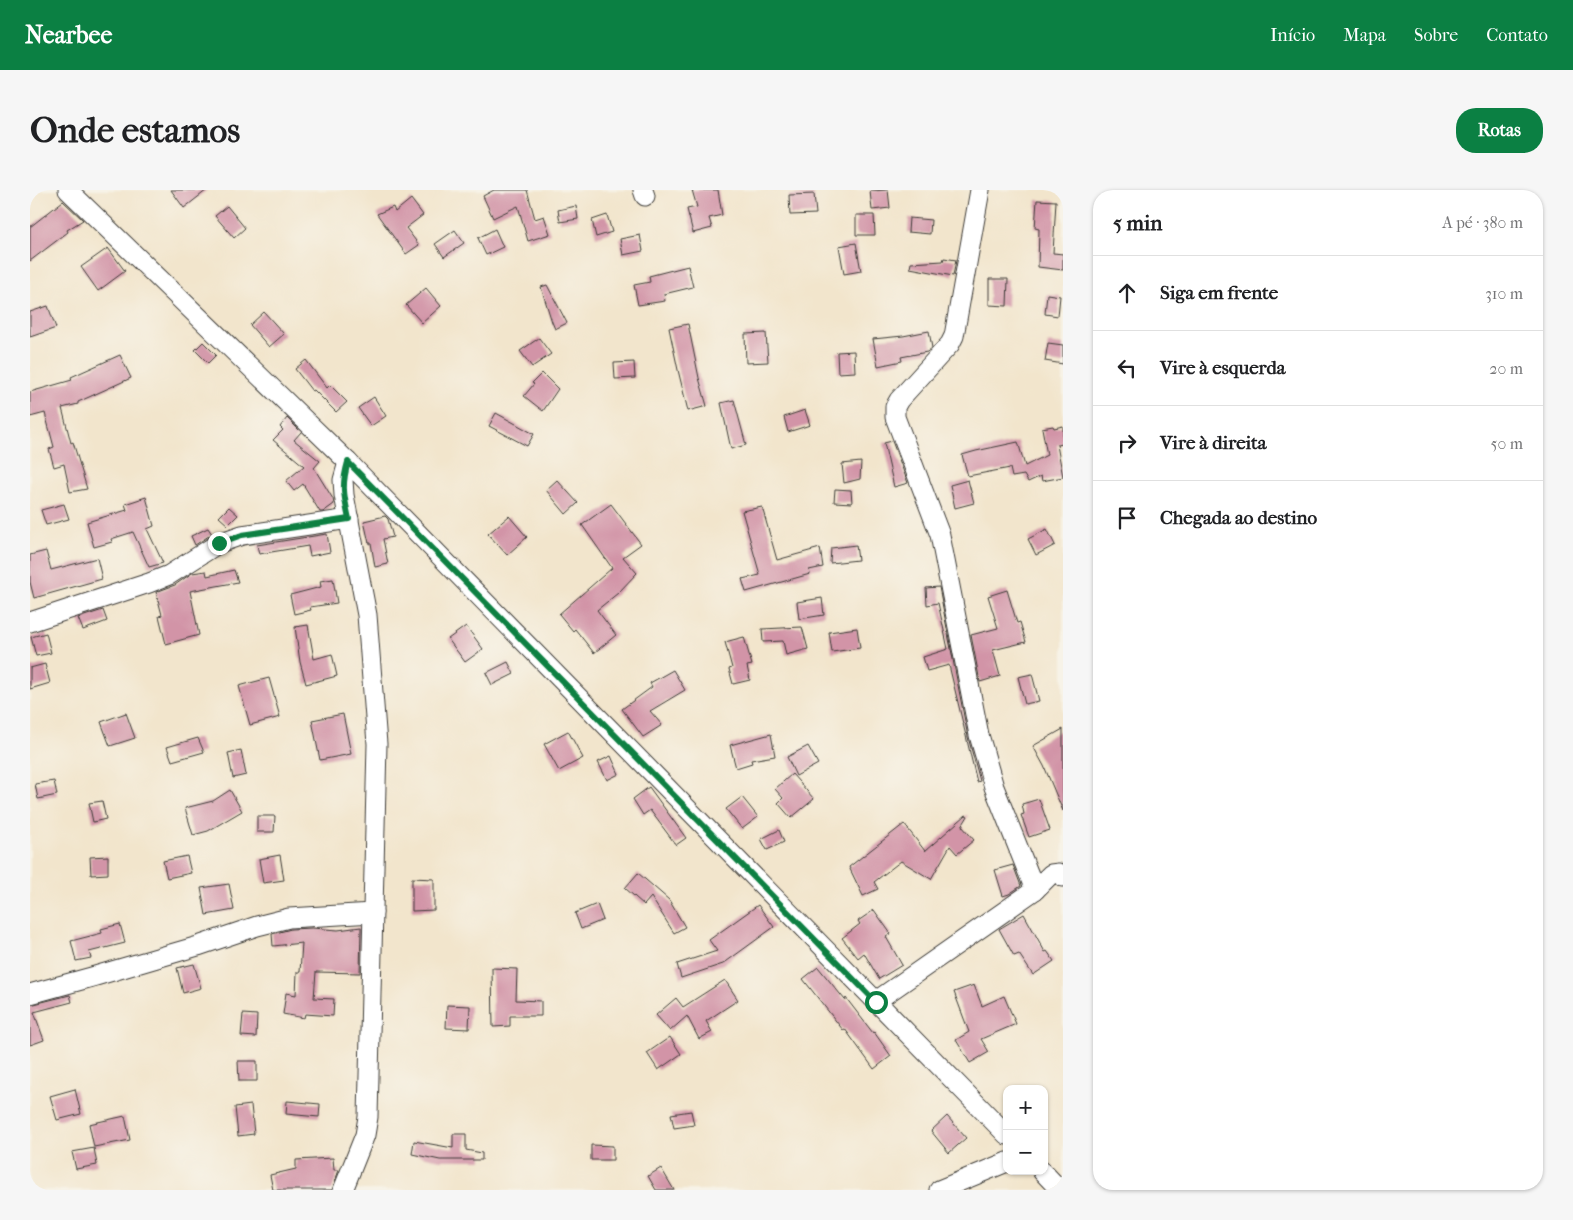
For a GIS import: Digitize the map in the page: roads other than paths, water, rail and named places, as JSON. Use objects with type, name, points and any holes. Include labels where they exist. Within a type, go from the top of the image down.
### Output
[{"type":"street","points":[[68,190],[348,462],[1003,1131]]},
{"type":"street","points":[[980,190],[954,336],[950,344],[899,400],[895,407],[895,417],[940,535],[980,735],[994,787],[1035,890]]},
{"type":"street","points":[[343,1190],[365,1135],[368,1117],[377,744],[367,616],[344,495],[343,480],[348,462]]},
{"type":"street","points":[[31,619],[149,583],[169,575],[219,543],[242,535],[349,519]]},
{"type":"street","points":[[876,1002],[1035,890],[1051,874],[1059,874],[1063,877]]},
{"type":"street","points":[[30,994],[118,970],[257,926],[289,918],[373,913]]},
{"type":"street","points":[[939,1190],[1003,1164]]},
{"type":"street","points":[[1046,1175],[1060,1190]]}]
